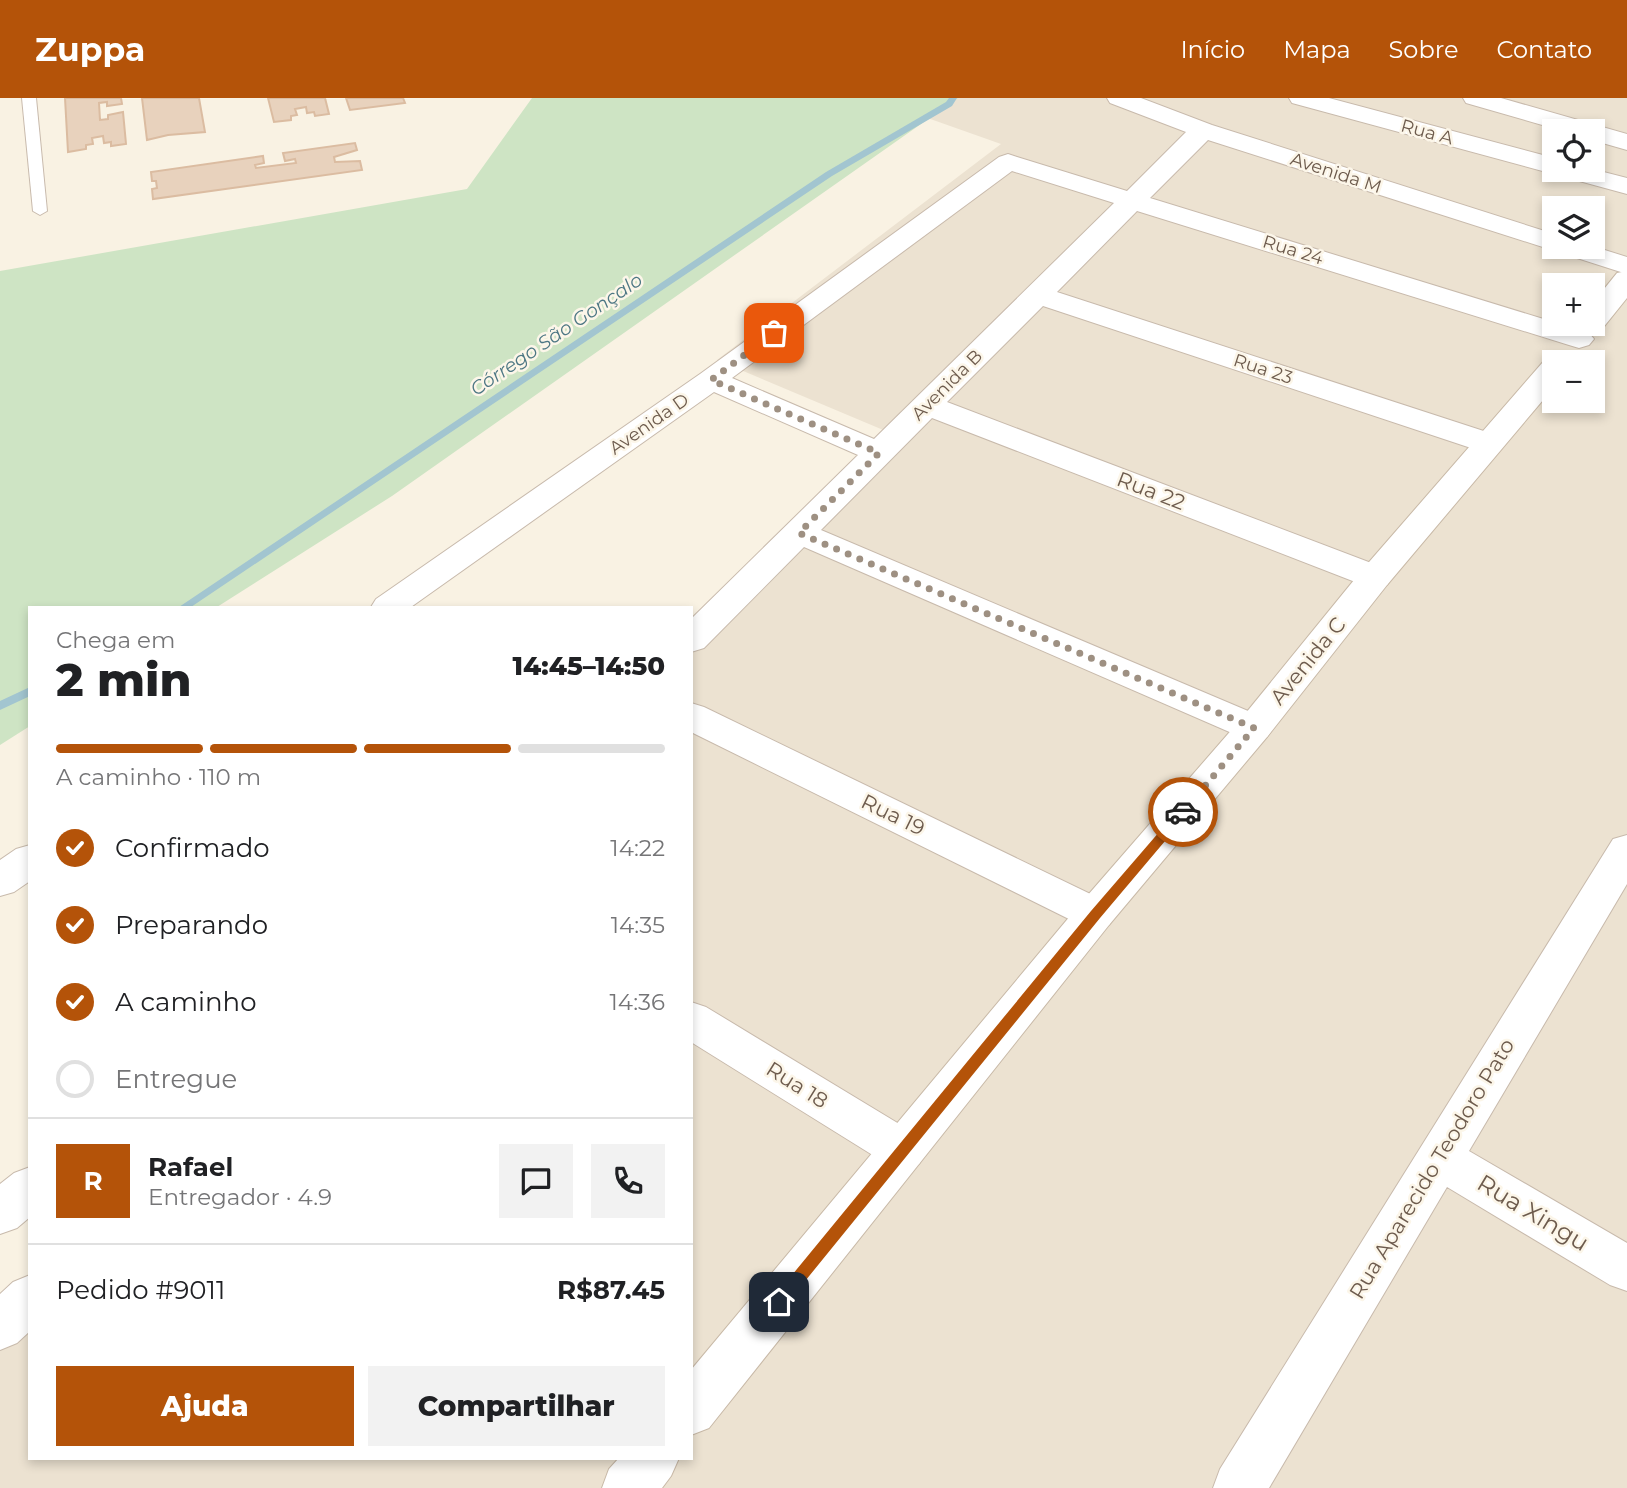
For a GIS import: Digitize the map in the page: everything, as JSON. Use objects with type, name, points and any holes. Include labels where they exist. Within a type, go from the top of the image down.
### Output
[{"type":"street","name":"Avenida M","points":[[1119,98],[1190,119],[1542,239]]},
{"type":"street","name":"Rua A","points":[[1301,98],[1542,163]]},
{"type":"street","points":[[1475,98],[1512,103],[1556,119]]},
{"type":"street","name":"Avenida B","points":[[693,638],[1133,200],[1190,119]]},
{"type":"street","points":[[1605,136],[1627,142]]},
{"type":"street","name":"Rua 24","points":[[1008,162],[1579,338]]},
{"type":"street","name":"Avenida D","points":[[389,606],[711,380],[1008,162]]},
{"type":"street","points":[[1605,180],[1627,186]]},
{"type":"street","points":[[1605,259],[1627,266]]},
{"type":"street","name":"Avenida C","points":[[693,1408],[1095,914],[1254,728],[1375,577],[1627,279]]},
{"type":"street","name":"Rua 23","points":[[1038,295],[1488,443]]},
{"type":"street","points":[[711,380],[879,453]]},
{"type":"street","name":"Rua 22","points":[[927,405],[1375,577]]},
{"type":"street","points":[[799,533],[1254,728]]},
{"type":"street","name":"Rua 19","points":[[693,717],[1095,914]]},
{"type":"street","name":"Rua Aparecido Teodoro Pato","points":[[1239,1488],[1627,850]]},
{"type":"street","points":[[0,881],[28,861]]},
{"type":"street","name":"Rua 18","points":[[693,1021],[903,1150]]},
{"type":"street","name":"Rua Xingu","points":[[1438,1157],[1627,1269]]},
{"type":"street","points":[[0,1213],[28,1190]]},
{"type":"street","points":[[628,1488],[651,1460]]},
{"type":"lane","points":[[29,98],[40,211]]},
{"type":"shaded area","points":[[871,98],[1627,98],[1627,1488],[0,1488],[0,1338],[28,1311],[28,1460],[693,1460],[693,652],[907,440],[717,360],[1001,144]]},
{"type":"green space","points":[[532,98],[958,98],[392,496],[219,606],[28,606],[28,727],[0,745],[0,271],[467,189]]},
{"type":"building","points":[[65,98],[121,98],[122,104],[107,106],[107,102],[99,103],[100,120],[123,112],[126,144],[111,146],[111,142],[104,143],[103,136],[92,138],[93,144],[86,145],[86,149],[68,152]]},
{"type":"building","points":[[142,98],[199,98],[205,132],[147,140]]},
{"type":"building","points":[[268,98],[325,98],[329,114],[315,116],[314,112],[307,113],[306,107],[295,109],[297,115],[291,116],[291,120],[274,122]]},
{"type":"building","points":[[346,98],[403,98],[405,103],[350,110]]},
{"type":"building","points":[[355,143],[357,150],[334,157],[335,162],[360,161],[362,170],[153,199],[152,189],[157,188],[156,181],[152,181],[151,172],[263,156],[264,163],[255,165],[256,168],[296,163],[295,159],[285,161],[283,153]]},
{"type":"waterway","name":"Córrego São Gonçalo","points":[[185,606],[829,174],[949,104],[953,98]]},
{"type":"waterway","name":"Córrego São Gonçalo","points":[[0,706],[28,692]]},
{"type":"way so far","points":[[774,333],[711,380],[879,453],[799,533],[1254,728],[1183,812]]},
{"type":"route","points":[[779,1302],[1095,914],[1183,812]]}]
